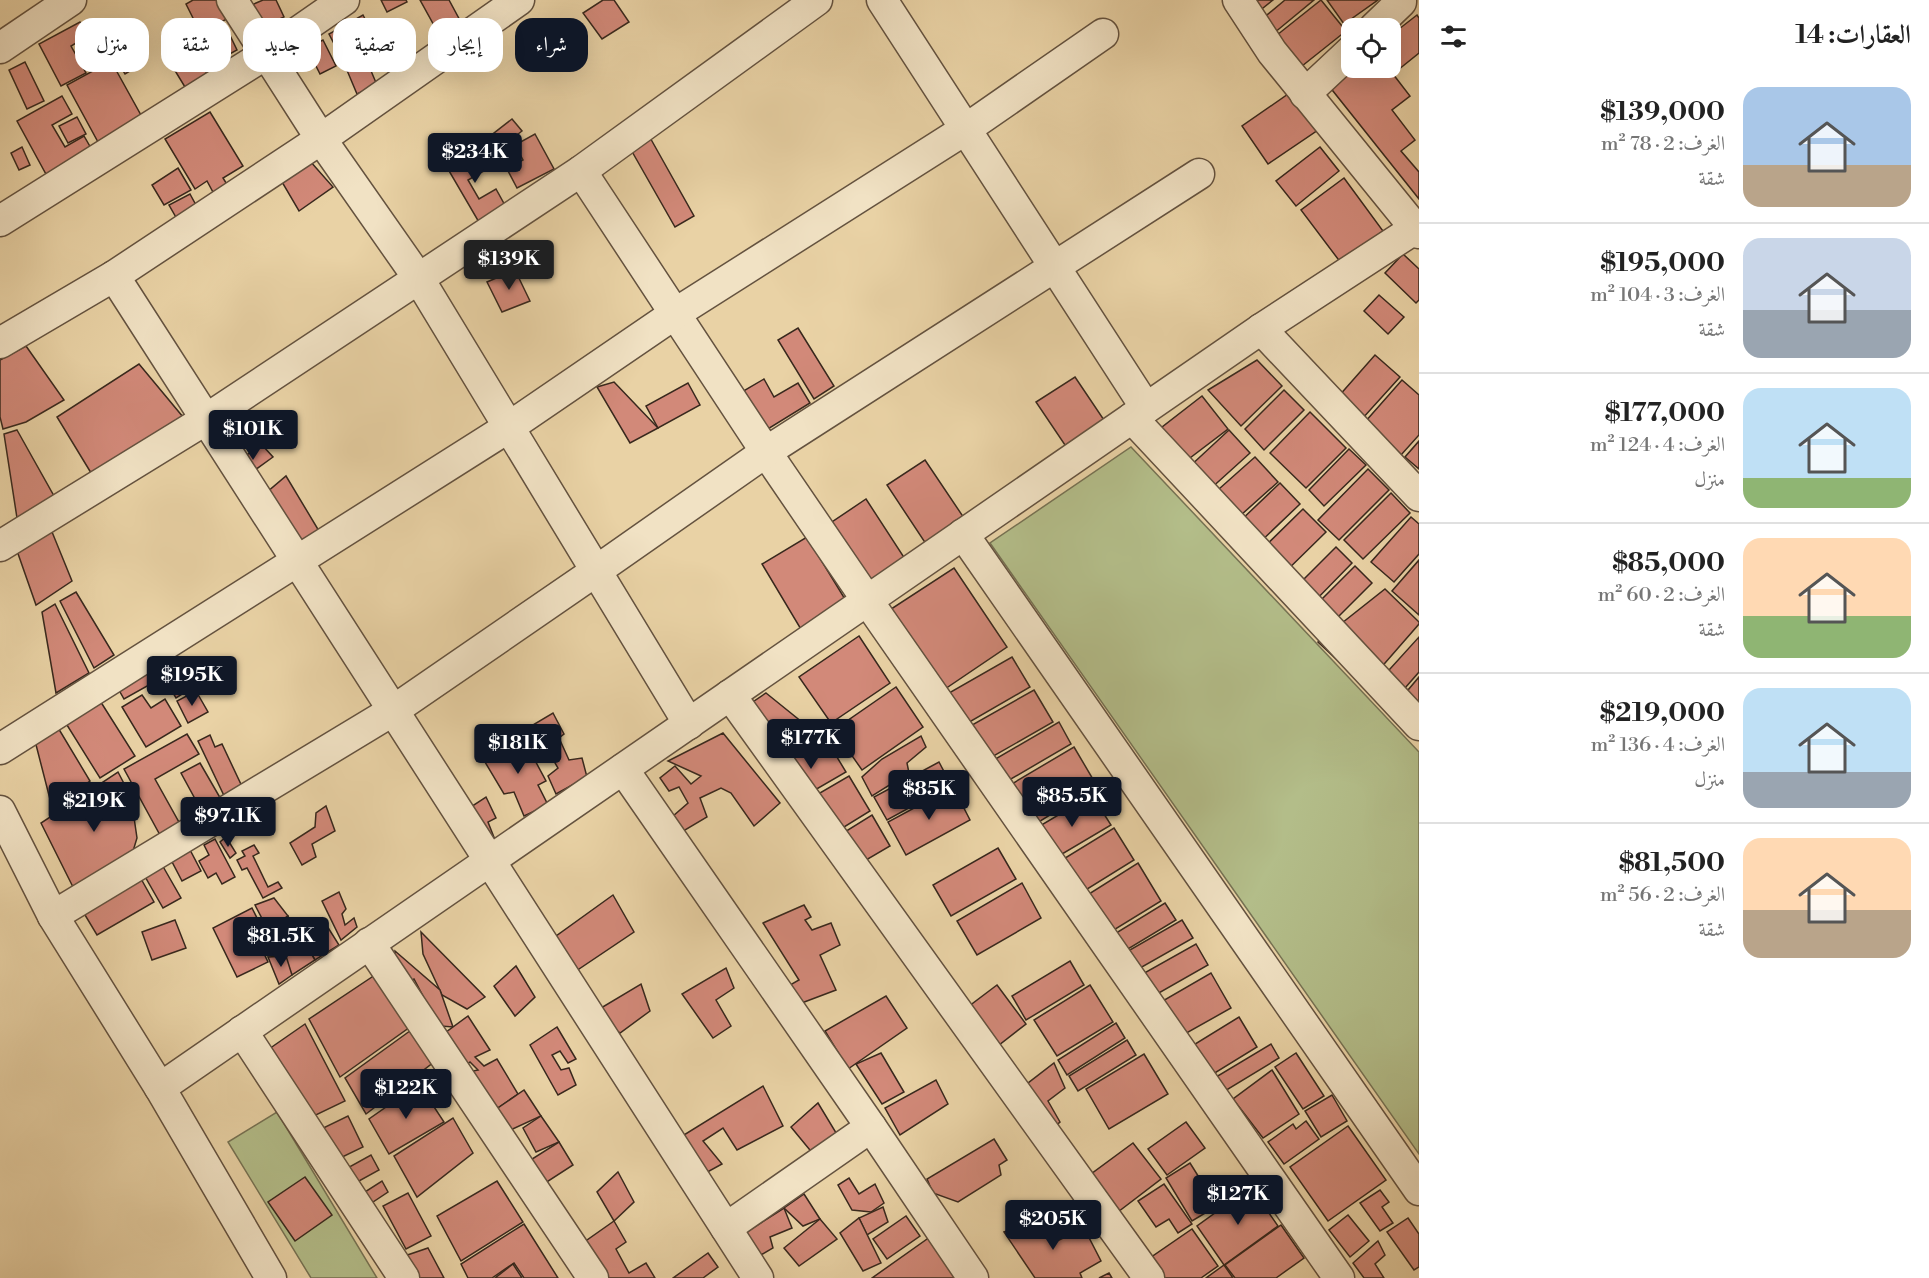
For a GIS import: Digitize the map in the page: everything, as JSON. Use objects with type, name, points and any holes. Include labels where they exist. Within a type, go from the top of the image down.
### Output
[{"type":"street","points":[[0,48],[71,0]]},
{"type":"street","points":[[232,0],[243,18]]},
{"type":"street","points":[[318,18],[344,0]]},
{"type":"street","points":[[0,342],[114,276],[321,139],[519,0]]},
{"type":"street","points":[[0,546],[205,420],[581,171],[818,0]]},
{"type":"street","points":[[882,0],[1054,268],[1139,413],[1419,725]]},
{"type":"street","points":[[160,1088],[1261,329],[1418,229],[1305,94],[1272,52],[1238,0]]},
{"type":"street","points":[[1384,18],[1401,0]]},
{"type":"street","points":[[0,749],[509,427],[676,313],[966,129],[1103,34]]},
{"type":"street","points":[[1305,94],[1341,60]]},
{"type":"street","points":[[0,221],[243,68]]},
{"type":"street","points":[[278,72],[321,139],[419,279],[689,724]]},
{"type":"street","points":[[581,171],[766,452],[867,600],[1339,1278]]},
{"type":"street","points":[[52,916],[393,710],[766,452],[1199,174]]},
{"type":"street","points":[[114,276],[758,1278]]},
{"type":"street","points":[[1261,329],[1419,496]]},
{"type":"street","points":[[963,534],[1419,1190]]},
{"type":"street","points":[[730,695],[1149,1278]]},
{"type":"street","points":[[623,769],[974,1278]]},
{"type":"street","points":[[0,811],[52,916],[160,1088],[271,1278]]},
{"type":"street","points":[[369,944],[593,1278]]},
{"type":"street","points":[[242,1031],[404,1278]]},
{"type":"street","points":[[726,1228],[871,1127]]},
{"type":"green space","points":[[1131,447],[1419,752],[1419,1154],[990,543]]},
{"type":"green space","points":[[277,1112],[377,1278],[311,1278],[228,1142]]},
{"type":"building","points":[[193,0],[217,0],[226,18],[193,18],[186,4]]},
{"type":"building","points":[[263,0],[276,0],[284,17],[252,18],[247,7]]},
{"type":"building","points":[[381,0],[406,0],[407,2],[387,12]]},
{"type":"building","points":[[420,0],[449,0],[459,18],[430,18]]},
{"type":"building","points":[[603,0],[614,0],[629,22],[602,39],[583,13]]},
{"type":"building","points":[[1248,0],[1273,0],[1258,12]]},
{"type":"building","points":[[1285,0],[1314,0],[1268,38],[1256,24]]},
{"type":"building","points":[[1321,0],[1341,25],[1341,35],[1297,70],[1272,39]]},
{"type":"building","points":[[1327,0],[1378,0],[1352,18],[1341,20]]},
{"type":"building","points":[[1417,15],[1419,18],[1419,53],[1401,68],[1401,27]]},
{"type":"building","points":[[75,25],[75,44],[71,46],[75,53],[75,72],[86,73],[61,86],[39,44]]},
{"type":"building","points":[[231,38],[237,50],[231,53]]},
{"type":"building","points":[[323,40],[333,60],[333,68],[320,74],[319,72],[321,72],[321,41]]},
{"type":"building","points":[[25,62],[44,101],[27,109],[9,70]]},
{"type":"building","points":[[91,72],[117,72],[142,117],[98,142],[67,85]]},
{"type":"building","points":[[176,72],[206,72],[210,79],[188,92]]},
{"type":"building","points":[[348,72],[372,72],[377,85],[357,94]]},
{"type":"building","points":[[1341,76],[1341,78],[1396,78],[1410,96],[1392,110],[1415,140],[1401,151],[1419,172],[1419,199],[1329,86]]},
{"type":"building","points":[[1291,92],[1318,130],[1268,164],[1242,126]]},
{"type":"building","points":[[62,96],[72,114],[52,125],[65,147],[84,136],[92,150],[47,176],[17,121]]},
{"type":"building","points":[[210,112],[243,166],[223,178],[228,186],[214,194],[207,181],[195,189],[165,139]]},
{"type":"building","points":[[77,117],[86,134],[68,143],[59,126]]},
{"type":"building","points":[[512,119],[522,131],[489,157],[480,144]]},
{"type":"building","points":[[535,134],[554,169],[517,188],[507,169],[523,160],[515,145]]},
{"type":"building","points":[[648,134],[694,216],[675,227],[630,148]]},
{"type":"building","points":[[475,145],[489,168],[468,180],[479,199],[496,189],[507,209],[480,224],[445,164]]},
{"type":"building","points":[[22,147],[30,165],[19,170],[11,153]]},
{"type":"building","points":[[1320,147],[1339,171],[1296,206],[1276,181]]},
{"type":"building","points":[[310,161],[333,187],[299,211],[282,182]]},
{"type":"building","points":[[178,168],[191,190],[164,205],[152,185]]},
{"type":"building","points":[[1344,178],[1383,231],[1341,263],[1301,210]]},
{"type":"building","points":[[190,194],[197,207],[177,219],[169,205]]},
{"type":"building","points":[[1403,254],[1419,269],[1419,300],[1416,303],[1385,273]]},
{"type":"building","points":[[515,270],[530,301],[502,312],[487,282]]},
{"type":"building","points":[[1379,295],[1404,317],[1388,334],[1364,311]]},
{"type":"building","points":[[798,328],[834,386],[814,399],[778,340]]},
{"type":"building","points":[[26,346],[64,400],[26,422],[3,429],[0,417],[0,360]]},
{"type":"building","points":[[1375,355],[1400,377],[1362,419],[1338,397]]},
{"type":"building","points":[[1257,360],[1282,386],[1241,426],[1208,390]]},
{"type":"building","points":[[139,364],[183,417],[99,486],[57,417]]},
{"type":"building","points":[[1075,377],[1106,423],[1067,448],[1036,402]]},
{"type":"building","points":[[764,379],[774,397],[798,383],[810,403],[763,432],[740,393]]},
{"type":"building","points":[[1402,380],[1419,395],[1419,435],[1401,455],[1365,422]]},
{"type":"building","points":[[614,382],[658,428],[630,443],[597,387]]},
{"type":"building","points":[[688,383],[700,405],[658,428],[646,406]]},
{"type":"building","points":[[1284,390],[1304,410],[1264,450],[1245,429]]},
{"type":"building","points":[[1202,396],[1228,429],[1182,464],[1157,431]]},
{"type":"building","points":[[1310,412],[1346,448],[1306,488],[1270,453]]},
{"type":"building","points":[[17,430],[54,496],[17,518],[4,434]]},
{"type":"building","points":[[1229,430],[1250,453],[1208,491],[1187,469]]},
{"type":"building","points":[[1419,441],[1419,469],[1405,457]]},
{"type":"building","points":[[263,446],[273,457],[244,478],[233,462]]},
{"type":"building","points":[[1349,449],[1366,465],[1324,506],[1309,490]]},
{"type":"building","points":[[1255,457],[1278,482],[1232,523],[1210,497]]},
{"type":"building","points":[[925,460],[966,521],[928,547],[887,485]]},
{"type":"building","points":[[1368,469],[1389,490],[1339,540],[1318,520]]},
{"type":"building","points":[[286,476],[319,531],[298,542],[266,493]]},
{"type":"building","points":[[1280,483],[1300,504],[1256,546],[1236,525]]},
{"type":"building","points":[[1391,493],[1410,513],[1363,559],[1344,540]]},
{"type":"building","points":[[866,499],[907,562],[864,590],[823,528]]},
{"type":"building","points":[[1303,509],[1326,532],[1274,583],[1252,559]]},
{"type":"building","points":[[1411,517],[1419,524],[1419,554],[1394,582],[1371,562]]},
{"type":"building","points":[[50,527],[72,581],[36,605],[15,545]]},
{"type":"building","points":[[807,537],[848,604],[802,631],[762,564]]},
{"type":"building","points":[[1336,547],[1352,563],[1311,605],[1295,588]]},
{"type":"building","points":[[1419,560],[1419,615],[1392,591]]},
{"type":"building","points":[[1355,566],[1372,583],[1332,623],[1315,606]]},
{"type":"building","points":[[954,568],[1007,647],[939,693],[885,613]]},
{"type":"building","points":[[1385,589],[1419,624],[1365,686],[1318,642]]},
{"type":"building","points":[[76,592],[114,655],[94,668],[60,601]]},
{"type":"building","points":[[55,604],[89,673],[56,693],[42,612]]},
{"type":"building","points":[[859,636],[890,683],[831,723],[799,677]]},
{"type":"building","points":[[1419,637],[1419,672],[1398,696],[1380,680]]},
{"type":"building","points":[[173,649],[183,666],[124,699],[115,683]]},
{"type":"building","points":[[1012,657],[1030,687],[966,724],[949,693]]},
{"type":"building","points":[[177,674],[187,691],[176,698],[166,681]]},
{"type":"building","points":[[1419,677],[1419,722],[1397,703]]},
{"type":"building","points":[[896,687],[923,727],[862,770],[834,730]]},
{"type":"building","points":[[1034,690],[1053,722],[983,762],[965,729]]},
{"type":"building","points":[[196,691],[208,712],[188,723],[177,701]]},
{"type":"building","points":[[766,693],[818,735],[786,759],[732,716]]},
{"type":"building","points":[[142,695],[151,708],[165,699],[181,726],[146,747],[122,707]]},
{"type":"building","points":[[97,696],[135,756],[100,778],[62,717]]},
{"type":"building","points":[[553,713],[564,734],[559,738],[569,760],[582,758],[587,777],[556,794],[548,776],[558,768],[548,751],[533,756],[521,732]]},
{"type":"building","points":[[54,721],[90,781],[52,807],[33,733]]},
{"type":"building","points":[[1059,722],[1071,744],[1004,783],[992,761]]},
{"type":"building","points":[[723,733],[780,803],[754,826],[731,793],[721,788],[700,798],[707,817],[680,833],[672,817],[688,803],[679,787],[669,791],[660,778],[675,766],[691,784],[701,776],[668,761]]},
{"type":"building","points":[[187,734],[199,754],[155,779],[180,824],[160,835],[124,769]]},
{"type":"building","points":[[210,735],[215,747],[222,744],[246,795],[228,804],[198,741]]},
{"type":"building","points":[[921,736],[926,747],[907,763],[909,773],[872,796],[862,777],[882,759]]},
{"type":"building","points":[[523,738],[546,781],[538,785],[548,805],[524,816],[514,792],[504,794],[482,757]]},
{"type":"building","points":[[826,739],[846,772],[796,801],[776,769]]},
{"type":"building","points":[[1074,747],[1097,786],[1029,828],[1005,788]]},
{"type":"building","points":[[939,762],[951,785],[887,820],[874,797]]},
{"type":"building","points":[[200,763],[226,808],[206,819],[181,773]]},
{"type":"building","points":[[118,772],[131,797],[137,838],[130,861],[75,891],[41,823]]},
{"type":"building","points":[[849,776],[870,811],[823,840],[801,804]]},
{"type":"building","points":[[953,787],[970,820],[906,855],[888,822]]},
{"type":"building","points":[[1092,795],[1111,825],[1052,860],[1033,830]]},
{"type":"building","points":[[486,797],[496,818],[488,822],[495,840],[481,847],[460,814]]},
{"type":"building","points":[[326,806],[335,831],[312,844],[316,857],[302,865],[290,843],[315,827],[316,813]]},
{"type":"building","points":[[872,815],[890,846],[844,873],[827,843]]},
{"type":"building","points":[[1114,828],[1134,860],[1076,896],[1057,863]]},
{"type":"building","points":[[226,837],[236,853],[230,858],[220,842]]},
{"type":"building","points":[[215,839],[235,877],[222,884],[216,873],[208,878],[199,861],[209,855],[204,845]]},
{"type":"building","points":[[254,845],[259,853],[253,856],[268,887],[278,882],[282,888],[263,898],[247,868],[242,870],[237,860],[245,856],[242,851]]},
{"type":"building","points":[[188,846],[201,871],[182,881],[169,856]]},
{"type":"building","points":[[998,848],[1016,879],[951,916],[933,885]]},
{"type":"building","points":[[161,863],[181,898],[163,908],[143,873]]},
{"type":"building","points":[[1138,863],[1161,901],[1104,936],[1081,899]]},
{"type":"building","points":[[140,877],[154,902],[97,935],[82,910]]},
{"type":"building","points":[[1022,883],[1041,918],[977,955],[957,921]]},
{"type":"building","points":[[339,892],[346,909],[342,914],[345,925],[354,918],[357,927],[341,940],[322,901]]},
{"type":"building","points":[[613,895],[634,932],[576,971],[552,939]]},
{"type":"building","points":[[274,898],[288,916],[268,930],[255,905]]},
{"type":"building","points":[[1165,903],[1176,920],[1118,955],[1108,938]]},
{"type":"building","points":[[804,905],[811,917],[805,920],[812,930],[831,923],[840,945],[820,955],[836,990],[799,1004],[790,985],[799,980],[763,923]]},
{"type":"building","points":[[252,908],[264,932],[256,937],[268,962],[237,977],[213,928]]},
{"type":"building","points":[[288,916],[299,940],[281,952],[268,930]]},
{"type":"building","points":[[322,918],[339,945],[315,960],[302,938]]},
{"type":"building","points":[[175,920],[186,948],[152,960],[142,932]]},
{"type":"building","points":[[1182,920],[1193,938],[1119,980],[1109,962]]},
{"type":"building","points":[[421,932],[485,997],[467,1009],[442,995],[423,954]]},
{"type":"building","points":[[302,938],[315,960],[292,975],[281,952]]},
{"type":"building","points":[[1196,944],[1208,965],[1136,1006],[1123,985]]},
{"type":"building","points":[[395,951],[440,990],[453,1027],[428,1025],[411,1006],[423,996],[414,979],[404,984],[394,973]]},
{"type":"building","points":[[286,956],[292,975],[279,984],[268,957]]},
{"type":"building","points":[[1070,961],[1084,985],[1026,1020],[1012,996]]},
{"type":"building","points":[[516,966],[535,997],[515,1016],[494,986]]},
{"type":"building","points":[[726,968],[734,988],[716,1000],[731,1026],[713,1038],[682,994]]},
{"type":"building","points":[[378,973],[410,1027],[340,1077],[309,1019]]},
{"type":"building","points":[[1211,973],[1231,1008],[1174,1040],[1154,1006]]},
{"type":"building","points":[[641,984],[650,1011],[620,1033],[609,1026],[596,1011]]},
{"type":"building","points":[[997,985],[1026,1024],[985,1056],[956,1016]]},
{"type":"building","points":[[1090,985],[1113,1022],[1057,1056],[1034,1020]]},
{"type":"building","points":[[886,996],[907,1028],[848,1069],[825,1031]]},
{"type":"building","points":[[468,1016],[490,1050],[475,1057],[484,1066],[497,1059],[518,1094],[492,1112],[468,1072],[478,1070],[470,1062],[459,1071],[434,1041]]},
{"type":"building","points":[[1239,1017],[1257,1047],[1205,1079],[1187,1049]]},
{"type":"building","points":[[1116,1023],[1125,1038],[1067,1075],[1058,1060]]},
{"type":"building","points":[[305,1024],[345,1101],[295,1125],[269,1049]]},
{"type":"building","points":[[557,1027],[576,1059],[568,1063],[560,1051],[552,1055],[561,1070],[569,1068],[576,1085],[558,1095],[530,1045]]},
{"type":"building","points":[[414,1028],[434,1062],[366,1114],[345,1078]]},
{"type":"building","points":[[1127,1040],[1136,1055],[1078,1091],[1069,1076]]},
{"type":"building","points":[[1271,1044],[1279,1058],[1215,1097],[1206,1083]]},
{"type":"building","points":[[881,1053],[904,1092],[882,1104],[856,1064]]},
{"type":"building","points":[[1296,1053],[1324,1096],[1303,1109],[1275,1067]]},
{"type":"building","points":[[1144,1054],[1168,1094],[1109,1129],[1086,1089]]},
{"type":"building","points":[[1054,1063],[1065,1088],[1048,1101],[1060,1122],[1046,1134],[1006,1100]]},
{"type":"building","points":[[1272,1070],[1299,1114],[1263,1138],[1233,1099]]},
{"type":"building","points":[[936,1080],[948,1104],[900,1135],[885,1108]]},
{"type":"building","points":[[419,1084],[444,1122],[389,1154],[369,1119]]},
{"type":"building","points":[[763,1086],[783,1126],[737,1150],[723,1128],[703,1141],[722,1164],[702,1175],[679,1138]]},
{"type":"building","points":[[524,1090],[541,1116],[504,1133],[492,1112]]},
{"type":"building","points":[[1332,1095],[1347,1121],[1321,1137],[1305,1111]]},
{"type":"building","points":[[818,1103],[838,1136],[814,1155],[791,1127]]},
{"type":"building","points":[[348,1116],[363,1147],[332,1162],[317,1131]]},
{"type":"building","points":[[541,1116],[559,1142],[536,1152],[523,1128]]},
{"type":"building","points":[[453,1118],[473,1153],[417,1197],[394,1156]]},
{"type":"building","points":[[1306,1121],[1319,1139],[1284,1164],[1268,1142],[1293,1124],[1296,1129]]},
{"type":"building","points":[[1186,1122],[1205,1148],[1167,1175],[1148,1149]]},
{"type":"building","points":[[1348,1126],[1386,1180],[1328,1221],[1290,1167]]},
{"type":"building","points":[[994,1139],[1007,1160],[999,1165],[1001,1175],[958,1202],[933,1193],[927,1179]]},
{"type":"building","points":[[559,1142],[573,1165],[536,1189],[521,1166]]},
{"type":"building","points":[[1133,1143],[1161,1179],[1114,1215],[1087,1177]]},
{"type":"building","points":[[371,1155],[379,1170],[350,1186],[342,1171]]},
{"type":"building","points":[[1190,1163],[1217,1206],[1192,1221],[1166,1178]]},
{"type":"building","points":[[618,1172],[634,1202],[614,1221],[597,1192]]},
{"type":"building","points":[[305,1177],[332,1215],[295,1241],[268,1202]]},
{"type":"building","points":[[849,1178],[859,1194],[875,1184],[884,1203],[871,1212],[852,1210],[838,1185]]},
{"type":"building","points":[[382,1181],[388,1192],[364,1208],[357,1197]]},
{"type":"building","points":[[497,1181],[523,1222],[461,1261],[437,1216]]},
{"type":"building","points":[[1164,1184],[1192,1224],[1178,1233],[1169,1219],[1156,1227],[1138,1201]]},
{"type":"building","points":[[1251,1187],[1278,1226],[1224,1265],[1197,1226]]},
{"type":"building","points":[[1380,1190],[1389,1202],[1382,1207],[1393,1223],[1380,1231],[1360,1203]]},
{"type":"building","points":[[408,1193],[431,1236],[406,1249],[383,1206]]},
{"type":"building","points":[[804,1194],[820,1219],[803,1226],[784,1208]]},
{"type":"building","points":[[883,1207],[888,1222],[867,1235],[859,1218]]},
{"type":"building","points":[[784,1208],[792,1228],[770,1237],[773,1248],[752,1260],[737,1238]]},
{"type":"building","points":[[1348,1215],[1369,1241],[1350,1257],[1329,1230]]},
{"type":"building","points":[[906,1216],[920,1236],[887,1259],[873,1239]]},
{"type":"building","points":[[859,1218],[881,1263],[863,1271],[840,1233]]},
{"type":"building","points":[[1408,1218],[1419,1234],[1419,1267],[1414,1270],[1387,1232]]},
{"type":"building","points":[[820,1219],[837,1239],[799,1266],[784,1248]]},
{"type":"building","points":[[1042,1219],[1055,1242],[1084,1228],[1101,1261],[1080,1273],[1082,1278],[1035,1278],[1004,1232]]},
{"type":"building","points":[[614,1221],[626,1242],[616,1249],[629,1273],[646,1263],[655,1278],[600,1278],[580,1245]]},
{"type":"building","points":[[524,1224],[558,1278],[524,1278],[514,1263],[492,1278],[468,1278],[461,1264]]},
{"type":"building","points":[[1281,1225],[1304,1258],[1276,1278],[1235,1278],[1225,1265]]},
{"type":"building","points":[[1192,1229],[1218,1266],[1201,1278],[1160,1278],[1147,1260]]},
{"type":"building","points":[[937,1232],[969,1278],[872,1278]]},
{"type":"building","points":[[1378,1241],[1385,1255],[1375,1264],[1384,1278],[1364,1278],[1353,1263]]},
{"type":"building","points":[[428,1248],[444,1278],[394,1278],[384,1263]]},
{"type":"building","points":[[708,1253],[718,1267],[703,1278],[673,1278]]},
{"type":"building","points":[[513,1264],[522,1278],[495,1278]]},
{"type":"building","points":[[1224,1265],[1233,1278],[1206,1278]]},
{"type":"building","points":[[1109,1273],[1112,1278],[1099,1278]]}]
